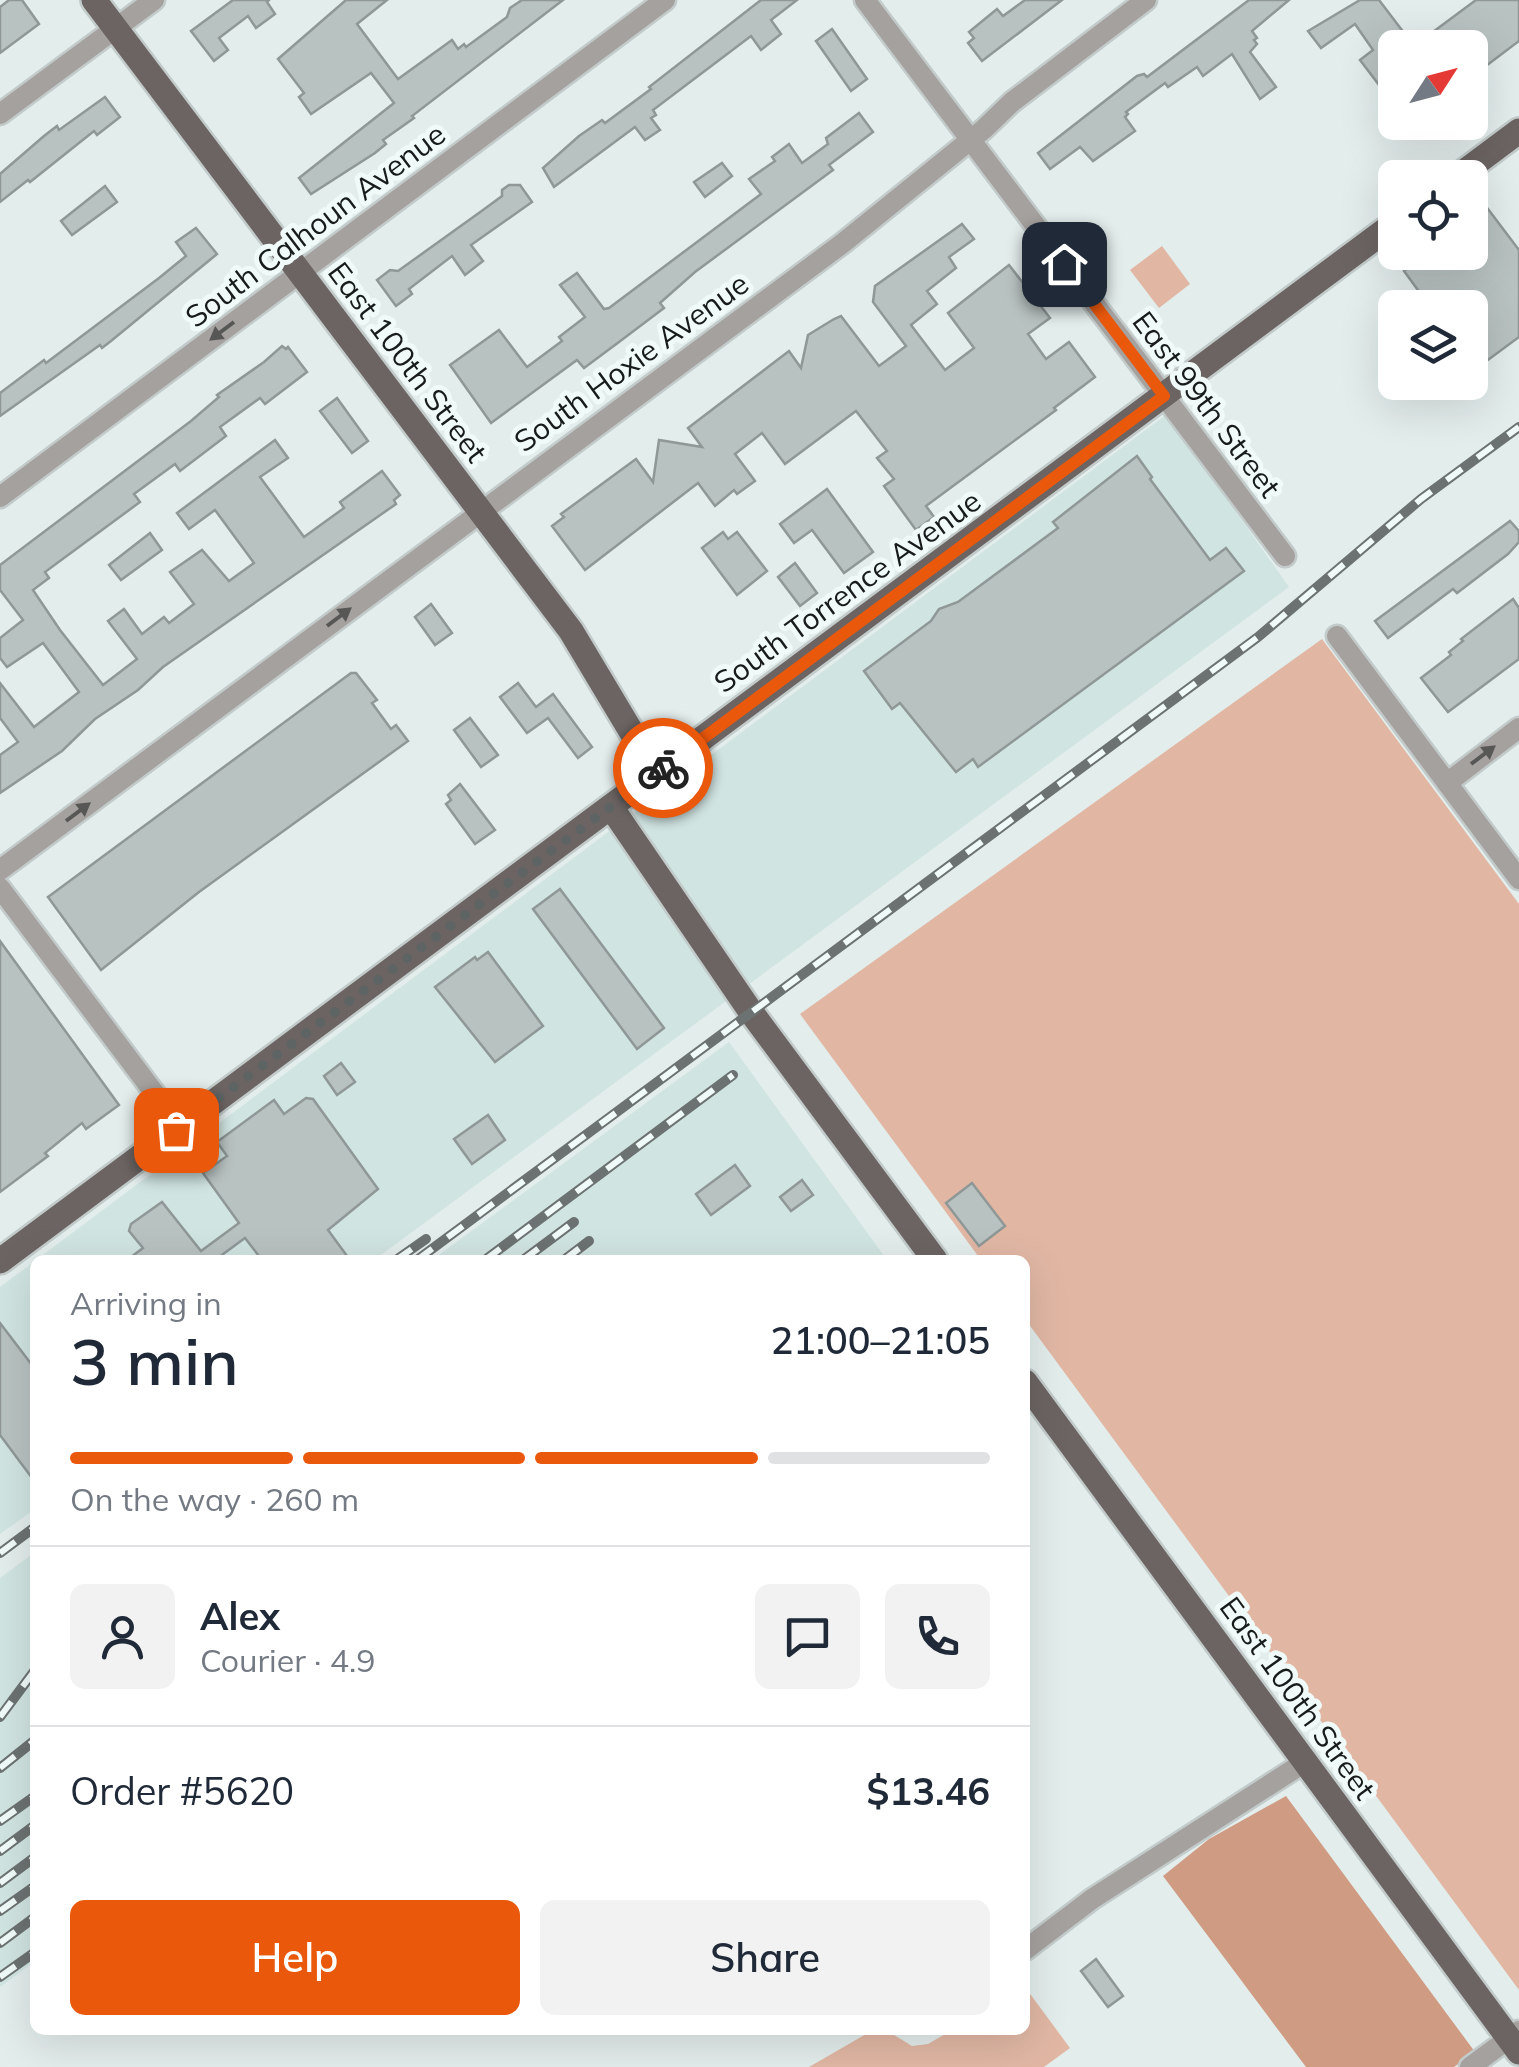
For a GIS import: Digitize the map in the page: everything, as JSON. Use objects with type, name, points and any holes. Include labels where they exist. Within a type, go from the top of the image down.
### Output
[{"type":"main road","name":"East 100th Street","points":[[94,0],[589,658],[656,772]]},
{"type":"main road","points":[[1480,160],[1519,130]]},
{"type":"main road","name":"South Torrence Avenue","points":[[0,1262],[1378,237]]},
{"type":"main road","points":[[611,807],[751,1012],[931,1255]]},
{"type":"main road","name":"East 100th Street","points":[[1030,1389],[1304,1762],[1516,2040]]},
{"type":"street","points":[[0,114],[154,0]]},
{"type":"street","name":"South Calhoun Avenue","points":[[0,496],[665,0]]},
{"type":"street","name":"East 99th Street","points":[[865,0],[1285,556]]},
{"type":"street","name":"South Hoxie Avenue","points":[[0,870],[843,243],[1012,102],[1146,0]]},
{"type":"street","points":[[1337,636],[1519,879]]},
{"type":"street","points":[[1447,782],[1519,728]]},
{"type":"street","points":[[0,888],[180,1127]]},
{"type":"street","points":[[1030,1946],[1092,1899],[1304,1762]]},
{"type":"street","points":[[1470,2067],[1516,2040]]},
{"type":"shaded area","points":[[1162,246],[1190,284],[1159,308],[1130,270]]},
{"type":"shaded area","points":[[1167,414],[1289,587],[381,1255],[43,1255]]},
{"type":"shaded area","points":[[1322,639],[1519,904],[1519,1990],[1030,1326],[1030,1255],[977,1255],[800,1014]]},
{"type":"shaded area","points":[[729,1042],[883,1255],[439,1255]]},
{"type":"shaded area","points":[[30,1265],[30,1513],[0,1534],[0,1287]]},
{"type":"shaded area","points":[[30,1556],[30,1965],[0,1987],[0,1578]]},
{"type":"shaded area","points":[[1286,1796],[1475,2052],[1454,2067],[1306,2067],[1163,1876],[1209,1839]]},
{"type":"shaded area","points":[[1030,1994],[1070,2048],[1044,2067],[809,2067],[864,2035],[894,2035],[912,2046],[928,2044],[943,2035],[1030,2035]]},
{"type":"building","points":[[9,0],[22,0],[39,24],[0,53],[0,7]]},
{"type":"building","points":[[233,0],[269,0],[275,14],[256,28],[248,16],[219,38],[228,50],[214,61],[191,31]]},
{"type":"building","points":[[346,0],[387,0],[357,24],[398,79],[452,40],[458,49],[464,44],[466,47],[507,17],[510,8],[522,0],[563,0],[412,116],[383,140],[386,144],[375,153],[311,194],[299,178],[394,103],[371,73],[311,114],[299,97],[304,93],[278,59]]},
{"type":"building","points":[[761,0],[797,0],[771,20],[781,34],[761,50],[751,36],[653,110],[656,115],[651,118],[660,130],[645,140],[635,127],[554,187],[543,168],[579,136],[602,120],[605,123],[651,89]]},
{"type":"building","points":[[1025,0],[1062,0],[982,61],[968,43],[974,38],[969,32],[997,9],[1003,16]]},
{"type":"building","points":[[1249,0],[1289,0],[1252,31],[1257,44],[1250,52],[1276,87],[1260,99],[1232,54],[1203,76],[1197,67],[1168,87],[1165,83],[1126,112],[1125,117],[1135,131],[1093,161],[1080,147],[1050,169],[1038,153],[1137,76],[1147,77]]},
{"type":"building","points":[[1360,0],[1379,0],[1402,30],[1378,30],[1378,84],[1360,60],[1373,50],[1355,24],[1321,48],[1308,31]]},
{"type":"building","points":[[1476,0],[1519,0],[1519,41],[1488,64],[1488,30],[1436,30]]},
{"type":"building","points":[[832,29],[867,79],[851,91],[816,41]]},
{"type":"building","points":[[105,97],[120,117],[97,135],[94,131],[0,202],[0,174],[57,126],[59,130]]},
{"type":"building","points":[[859,113],[873,132],[829,165],[833,170],[695,272],[660,303],[664,308],[584,368],[577,360],[491,423],[450,365],[499,330],[527,367],[562,341],[559,337],[585,317],[560,285],[577,273],[604,309],[609,308],[761,194],[749,179],[775,161],[772,157],[789,144],[802,163]]},
{"type":"building","points":[[722,163],[732,176],[705,197],[694,182]]},
{"type":"building","points":[[520,185],[532,202],[471,245],[483,261],[465,275],[452,256],[409,289],[412,294],[396,306],[377,280],[390,270],[398,271],[483,210],[502,196],[502,190]]},
{"type":"building","points":[[105,186],[117,202],[72,235],[61,221]]},
{"type":"building","points":[[1488,209],[1519,250],[1519,337],[1488,360],[1488,290],[1418,290],[1404,271],[1488,270]]},
{"type":"building","points":[[962,224],[974,239],[949,257],[956,268],[927,291],[937,304],[911,325],[945,370],[974,348],[948,313],[1009,265],[1050,318],[1028,334],[1046,359],[1069,342],[1095,377],[926,506],[934,517],[916,530],[884,486],[894,479],[877,458],[887,451],[856,411],[785,464],[762,433],[735,454],[755,481],[737,494],[734,490],[715,506],[698,483],[585,570],[552,526],[564,517],[561,514],[636,459],[653,482],[659,440],[702,447],[688,428],[789,351],[801,368],[808,335],[834,319],[841,316],[879,366],[906,346],[873,302],[875,286]]},
{"type":"building","points":[[196,228],[217,254],[102,348],[100,345],[0,416],[0,393],[44,360],[46,363],[186,256],[176,242]]},
{"type":"building","points":[[282,346],[288,347],[307,372],[265,404],[260,398],[220,427],[226,436],[180,471],[175,464],[134,494],[140,502],[45,572],[49,578],[33,590],[60,630],[103,685],[137,659],[108,621],[124,609],[142,634],[164,617],[169,623],[194,604],[170,572],[202,550],[229,581],[254,563],[215,510],[189,529],[177,513],[275,440],[288,458],[260,477],[304,537],[344,508],[340,502],[382,471],[400,495],[394,500],[396,504],[163,667],[138,690],[95,719],[62,751],[0,793],[0,755],[18,742],[0,718],[0,683],[34,727],[79,692],[43,643],[7,667],[0,658],[0,638],[23,620],[0,590],[0,565],[191,421],[217,395]]},
{"type":"building","points":[[337,398],[368,441],[352,453],[320,411]]},
{"type":"building","points":[[1137,456],[1210,560],[1226,548],[1244,571],[978,767],[973,759],[956,772],[900,703],[892,709],[864,671],[931,621],[939,609],[958,602],[1058,528],[1053,522]]},
{"type":"building","points":[[827,489],[873,552],[844,573],[812,530],[794,543],[780,524]]},
{"type":"building","points":[[1510,521],[1519,531],[1519,542],[1508,554],[1388,638],[1375,621]]},
{"type":"building","points":[[723,532],[728,539],[737,532],[767,571],[737,595],[702,548]]},
{"type":"building","points":[[150,533],[162,550],[121,580],[109,565]]},
{"type":"building","points":[[795,563],[817,593],[800,606],[778,577]]},
{"type":"building","points":[[1513,599],[1519,608],[1519,659],[1448,712],[1421,678],[1451,655],[1449,652],[1461,639]]},
{"type":"building","points":[[431,604],[452,633],[435,645],[415,617]]},
{"type":"building","points":[[356,673],[377,700],[372,703],[391,729],[396,725],[408,741],[199,892],[101,970],[48,897]]},
{"type":"building","points":[[518,683],[536,707],[553,694],[592,747],[578,758],[548,718],[527,733],[500,697]]},
{"type":"building","points":[[470,718],[498,755],[481,767],[454,730]]},
{"type":"building","points":[[460,784],[495,830],[475,844],[446,804],[451,800],[448,795]]},
{"type":"building","points":[[560,889],[664,1028],[637,1049],[533,909]]},
{"type":"building","points":[[0,941],[119,1105],[86,1129],[82,1123],[45,1153],[48,1156],[0,1192]]},
{"type":"building","points":[[488,952],[543,1026],[495,1062],[435,987]]},
{"type":"building","points":[[341,1063],[355,1082],[337,1095],[324,1076]]},
{"type":"building","points":[[306,1098],[313,1099],[378,1189],[328,1230],[346,1255],[258,1255],[245,1238],[222,1255],[134,1255],[143,1248],[129,1231],[131,1224],[162,1202],[201,1251],[239,1223],[203,1173],[227,1156],[217,1142],[274,1100],[284,1114]]},
{"type":"building","points":[[488,1115],[505,1140],[472,1164],[454,1139]]},
{"type":"building","points":[[735,1165],[750,1186],[711,1215],[696,1194]]},
{"type":"building","points":[[802,1180],[813,1195],[791,1211],[780,1197]]},
{"type":"building","points":[[972,1183],[1005,1226],[979,1246],[946,1203]]},
{"type":"building","points":[[0,1323],[30,1362],[30,1475],[0,1435]]},
{"type":"building","points":[[1096,1959],[1123,1996],[1108,2007],[1081,1971]]},
{"type":"railway","points":[[424,1255],[1258,637],[1421,499],[1519,427]]},
{"type":"railway","points":[[492,1255],[733,1075]]},
{"type":"railway","points":[[530,1255],[574,1222]]},
{"type":"railway","points":[[403,1255],[426,1239]]},
{"type":"railway","points":[[571,1255],[589,1241]]},
{"type":"railway","points":[[0,1553],[30,1531]]},
{"type":"railway","points":[[0,1717],[30,1677]]},
{"type":"railway","points":[[0,1768],[30,1744]]},
{"type":"railway","points":[[0,1821],[30,1800]]},
{"type":"railway","points":[[0,1851],[30,1829]]},
{"type":"railway","points":[[0,1883],[30,1861]]},
{"type":"railway","points":[[0,1911],[30,1890]]},
{"type":"railway","points":[[0,1943],[30,1921]]},
{"type":"railway","points":[[0,1977],[30,1956]]},
{"type":"way so far","points":[[176,1130],[663,768]]},
{"type":"route","points":[[663,768],[1164,396],[1064,264]]}]
